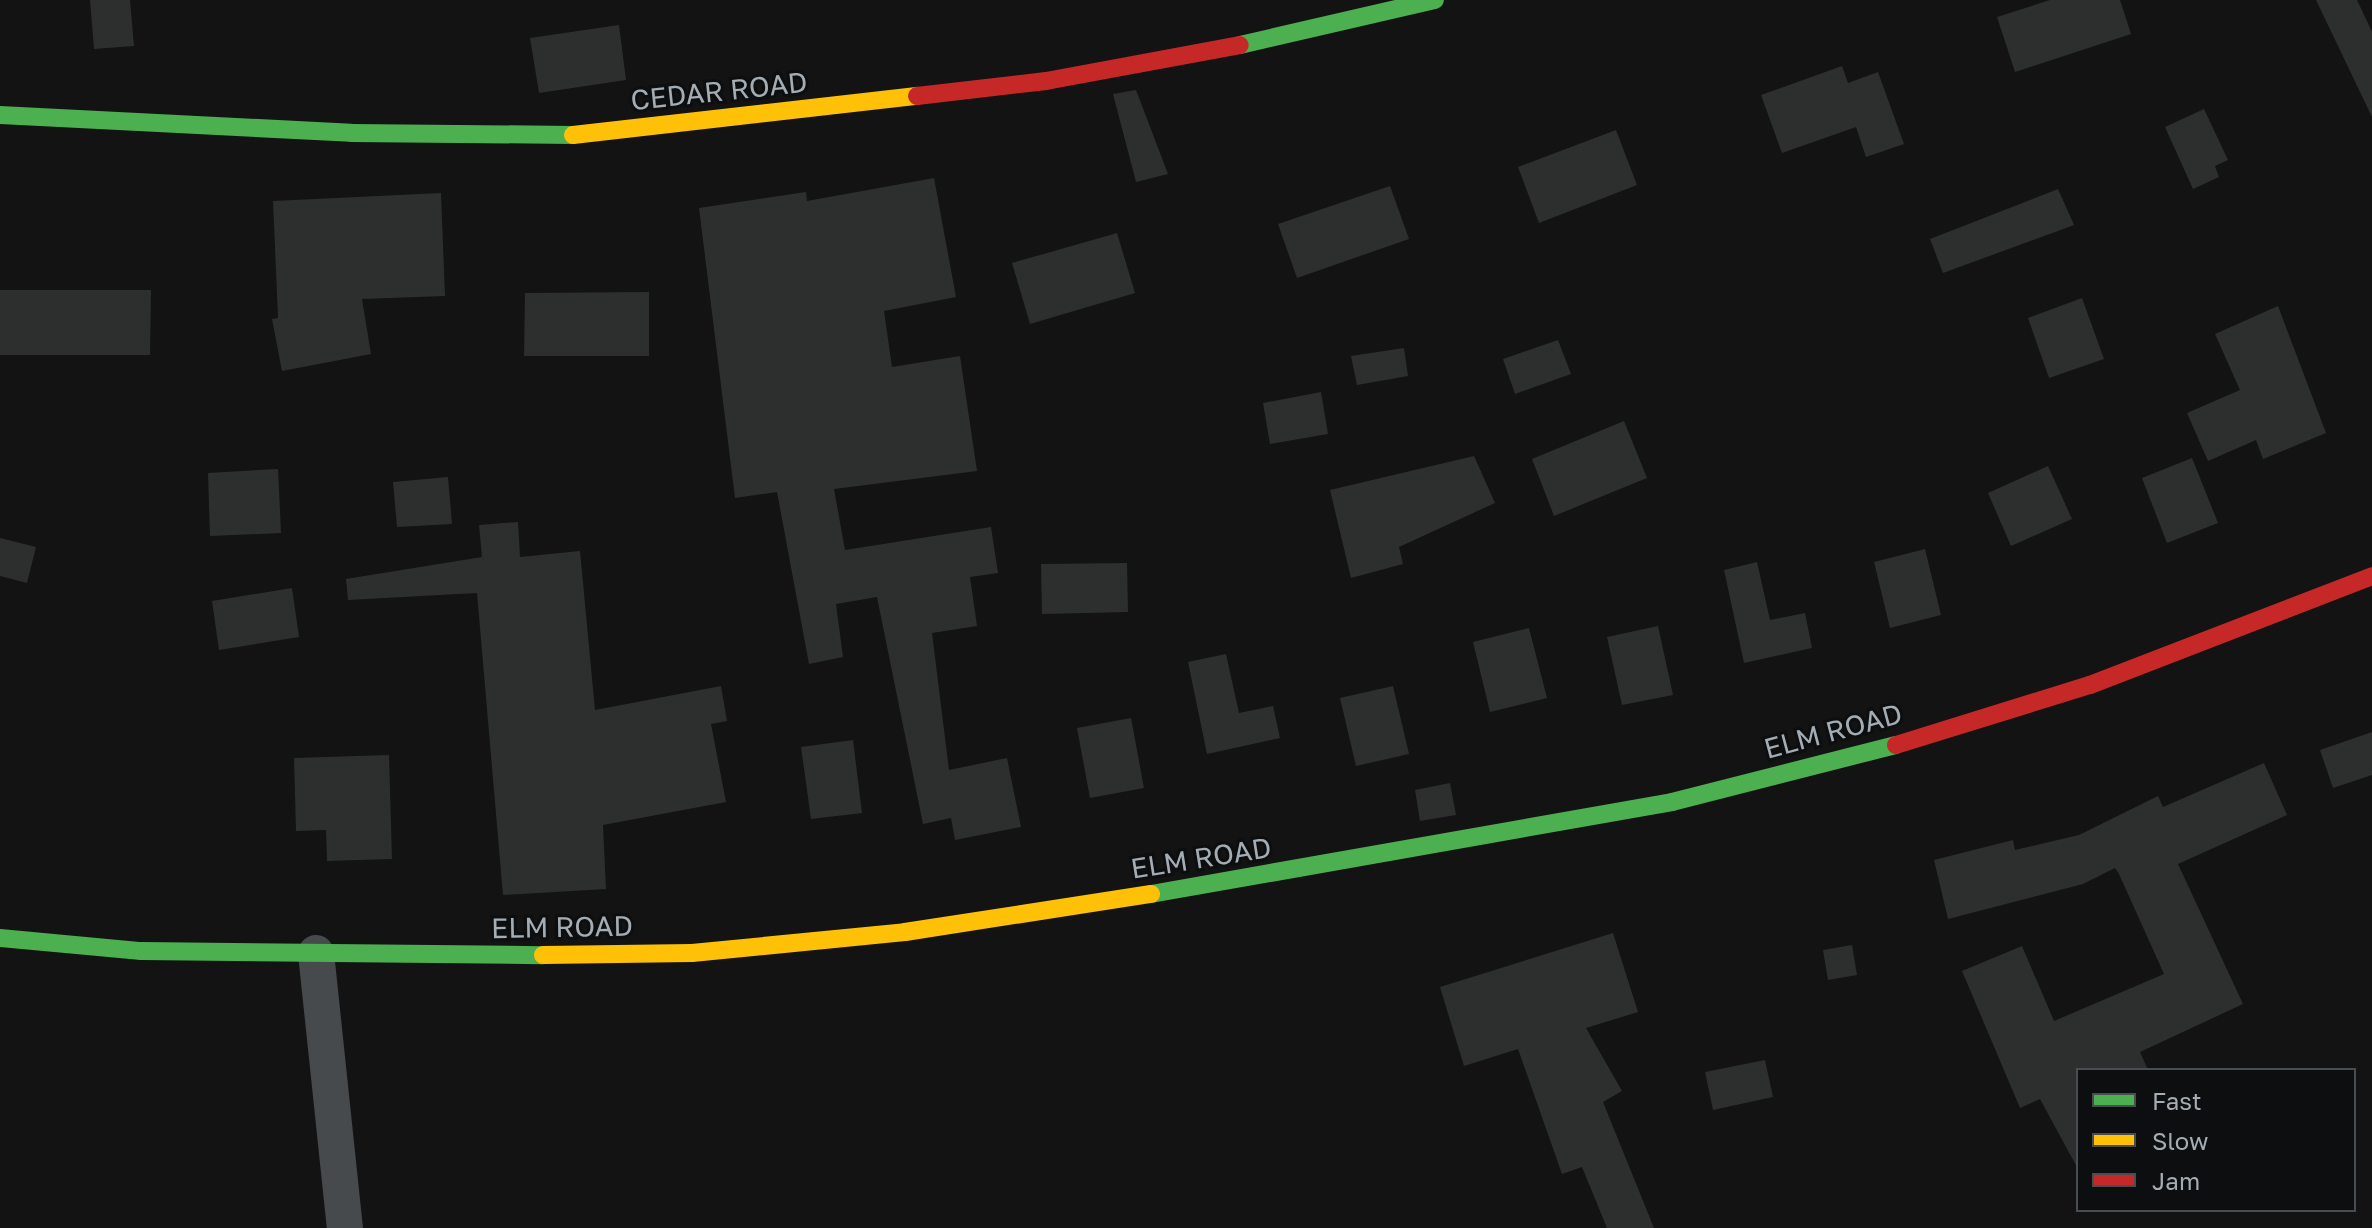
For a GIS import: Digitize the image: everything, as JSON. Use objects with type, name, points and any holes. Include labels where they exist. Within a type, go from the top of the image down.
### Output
[{"type":"street","name":"CEDAR ROAD","points":[[0,115],[556,137],[1046,81],[1256,42],[1435,0]]},
{"type":"street","name":"ELM ROAD","points":[[0,938],[141,951],[692,953],[905,932],[1462,844],[1672,802],[1879,750],[2090,685],[2372,576]]},
{"type":"street","points":[[316,953],[345,1228]]},
{"type":"building","points":[[90,0],[130,0],[134,46],[94,49]]},
{"type":"building","points":[[2050,0],[2120,0],[2131,34],[2015,72],[1997,17]]},
{"type":"building","points":[[2316,0],[2357,0],[2372,32],[2372,117]]},
{"type":"building","points":[[619,25],[626,80],[539,93],[530,38]]},
{"type":"building","points":[[1842,66],[1848,83],[1878,72],[1904,144],[1866,157],[1856,127],[1782,153],[1761,95]]},
{"type":"building","points":[[1136,90],[1168,174],[1136,182],[1113,94]]},
{"type":"building","points":[[2204,109],[2228,160],[2215,166],[2219,177],[2193,189],[2165,127]]},
{"type":"building","points":[[1616,130],[1637,185],[1539,223],[1518,167]]},
{"type":"building","points":[[934,178],[956,297],[884,311],[892,367],[960,356],[977,471],[834,489],[845,550],[991,527],[998,573],[970,577],[977,626],[932,633],[949,770],[1007,758],[1021,827],[955,840],[951,818],[923,824],[877,597],[836,604],[843,657],[809,664],[777,492],[735,498],[699,208],[806,192],[807,201]]},
{"type":"building","points":[[1390,186],[1409,239],[1297,278],[1278,224]]},
{"type":"building","points":[[2058,189],[2074,225],[1943,273],[1930,239]]},
{"type":"building","points":[[441,193],[445,296],[362,299],[371,354],[282,371],[272,319],[278,318],[273,201]]},
{"type":"building","points":[[1117,233],[1135,293],[1030,324],[1012,263]]},
{"type":"building","points":[[0,290],[151,290],[150,355],[0,355]]},
{"type":"building","points":[[649,292],[649,356],[524,356],[525,293]]},
{"type":"building","points":[[2082,298],[2104,359],[2049,378],[2028,318]]},
{"type":"building","points":[[2278,306],[2326,433],[2263,459],[2256,440],[2208,461],[2187,413],[2240,390],[2215,334]]},
{"type":"building","points":[[1558,340],[1571,374],[1515,394],[1503,359]]},
{"type":"building","points":[[1404,348],[1408,376],[1357,385],[1351,356]]},
{"type":"building","points":[[1321,392],[1328,434],[1270,444],[1263,403]]},
{"type":"building","points":[[1624,421],[1647,478],[1554,516],[1532,459]]},
{"type":"building","points":[[1474,456],[1495,503],[1399,547],[1403,564],[1351,578],[1330,490]]},
{"type":"building","points":[[2192,458],[2218,523],[2167,543],[2142,478]]},
{"type":"building","points":[[2048,466],[2072,519],[2011,546],[1988,493]]},
{"type":"building","points":[[278,469],[281,533],[210,536],[208,473]]},
{"type":"building","points":[[448,477],[452,524],[397,527],[393,482]]},
{"type":"building","points":[[518,522],[520,557],[580,551],[595,710],[721,686],[727,721],[711,724],[726,802],[603,825],[606,889],[503,895],[477,593],[348,600],[346,579],[482,557],[479,525]]},
{"type":"building","points":[[0,538],[36,547],[27,583],[0,576]]},
{"type":"building","points":[[1925,549],[1941,615],[1890,628],[1874,562]]},
{"type":"building","points":[[1757,562],[1770,620],[1805,613],[1812,648],[1744,663],[1724,570]]},
{"type":"building","points":[[1127,563],[1128,612],[1042,614],[1041,564]]},
{"type":"building","points":[[292,588],[299,637],[219,650],[212,601]]},
{"type":"building","points":[[1658,626],[1673,695],[1622,705],[1607,637]]},
{"type":"building","points":[[1529,628],[1547,698],[1490,712],[1473,642]]},
{"type":"building","points":[[1226,654],[1239,713],[1273,706],[1280,738],[1207,754],[1188,662]]},
{"type":"building","points":[[1393,686],[1409,754],[1356,766],[1340,698]]},
{"type":"building","points":[[1131,718],[1144,788],[1090,798],[1077,728]]},
{"type":"building","points":[[2372,732],[2372,775],[2333,788],[2320,750]]},
{"type":"building","points":[[853,740],[862,813],[811,819],[801,747]]},
{"type":"building","points":[[389,755],[392,859],[327,861],[326,830],[296,831],[294,758]]},
{"type":"building","points":[[2264,763],[2287,815],[2178,864],[2243,1004],[2140,1052],[2147,1068],[2076,1068],[2076,1165],[2040,1099],[2020,1108],[1962,971],[2022,946],[2054,1021],[2164,974],[2119,874],[2115,868],[2083,884],[1948,919],[1934,860],[2013,840],[2015,850],[2079,835],[2158,796],[2163,807]]},
{"type":"building","points":[[1450,783],[1456,815],[1420,821],[1415,790]]},
{"type":"building","points":[[1613,933],[1638,1012],[1586,1028],[1622,1091],[1603,1102],[1654,1228],[1607,1228],[1582,1167],[1562,1174],[1518,1049],[1464,1066],[1440,987]]},
{"type":"building","points":[[1852,945],[1857,975],[1828,980],[1823,950]]},
{"type":"building","points":[[1765,1060],[1773,1097],[1713,1110],[1705,1072]]},
{"type":"traffic: fast","points":[[1240,45],[1435,0]]},
{"type":"traffic: fast","points":[[0,115],[351,133],[573,135]]},
{"type":"traffic: fast","points":[[1151,894],[1672,802],[1896,745]]},
{"type":"traffic: fast","points":[[0,938],[141,951],[543,955]]},
{"type":"traffic: slow","points":[[573,135],[917,96]]},
{"type":"traffic: slow","points":[[543,955],[692,953],[905,932],[1151,894]]},
{"type":"traffic: jam","points":[[917,96],[1046,81],[1240,45]]},
{"type":"traffic: jam","points":[[1896,745],[2090,685],[2372,576]]}]
